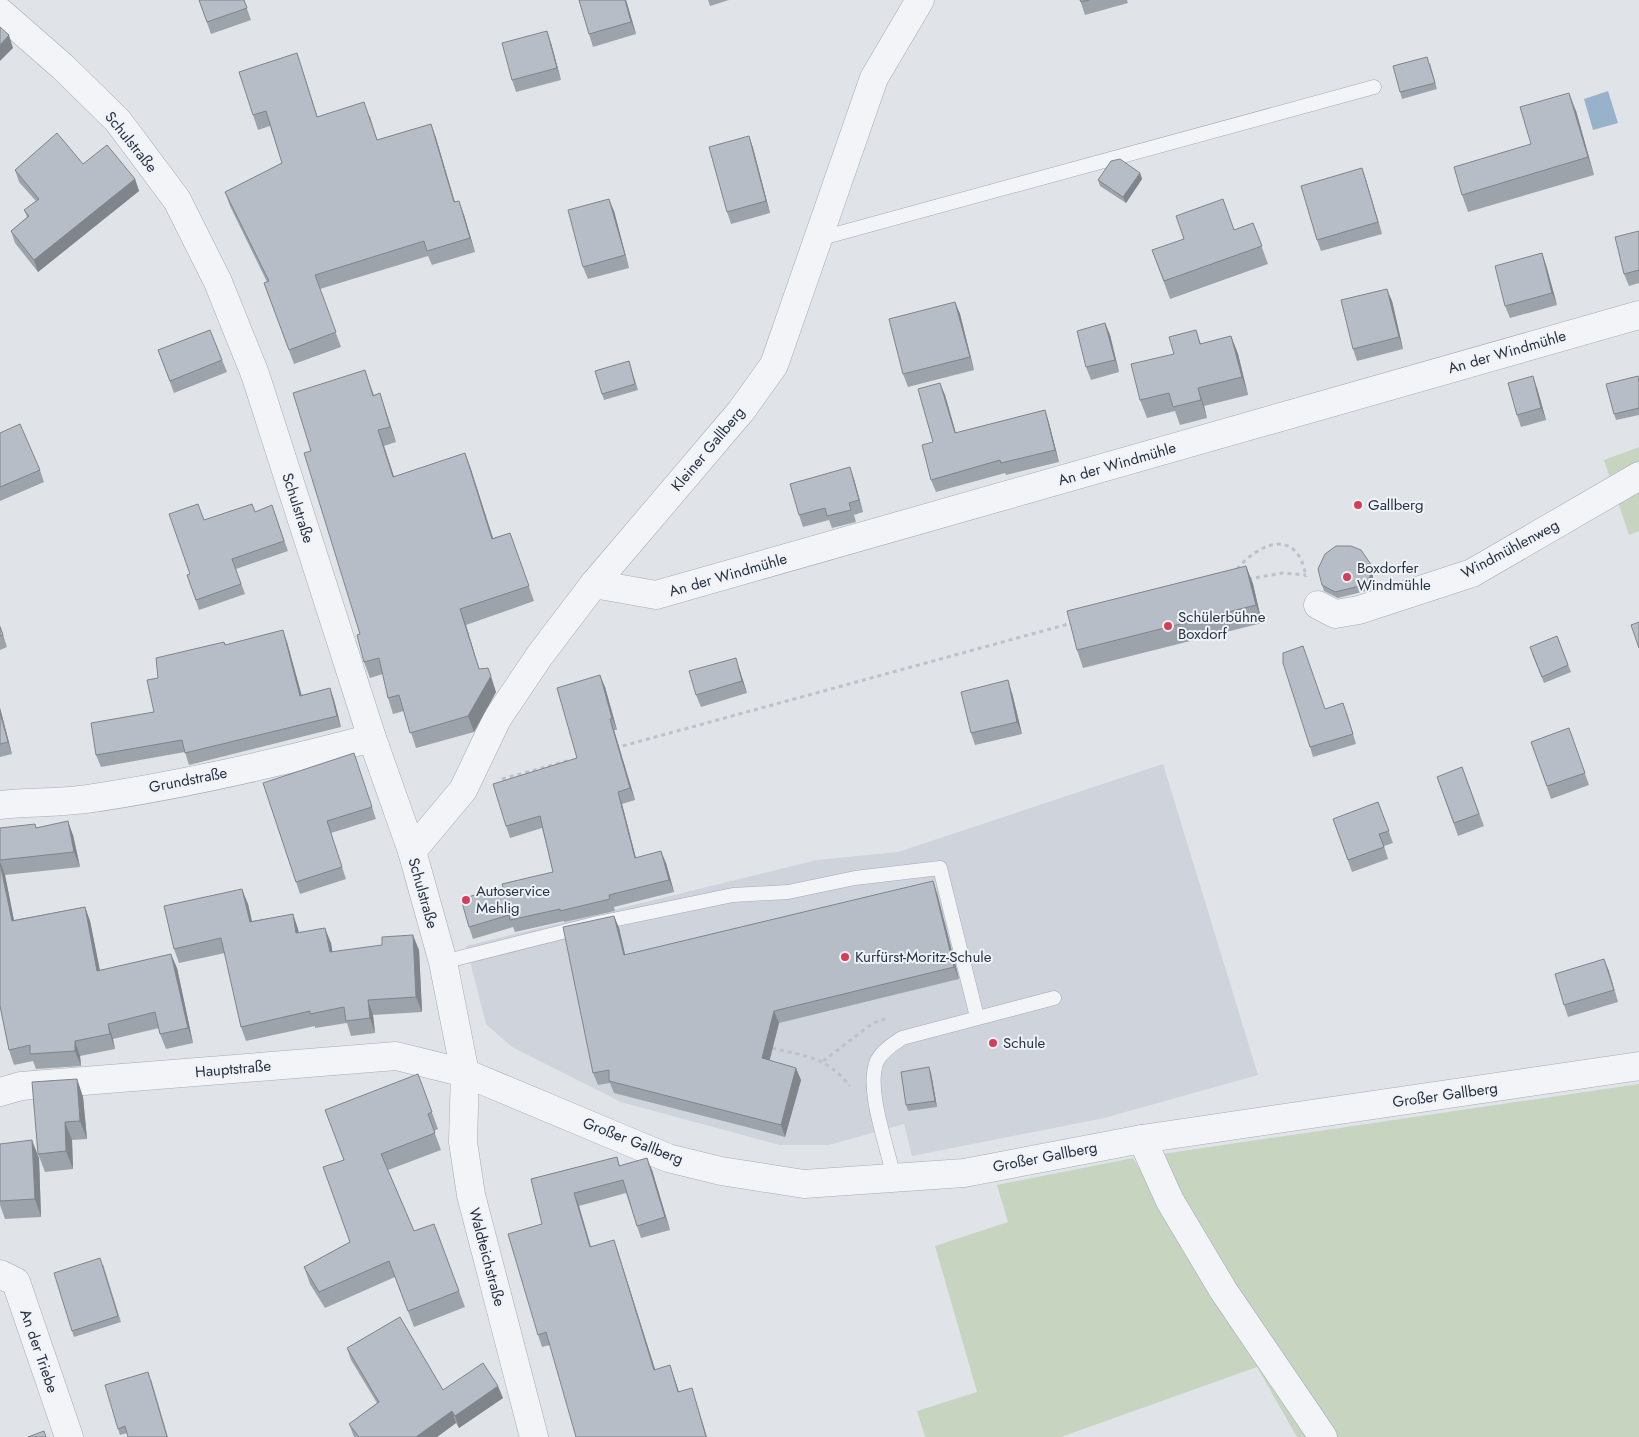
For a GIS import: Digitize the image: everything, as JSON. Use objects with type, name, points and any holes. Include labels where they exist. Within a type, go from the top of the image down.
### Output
[{"type":"street","name":"Kleiner Gallberg","points":[[412,851],[463,790],[497,719],[540,655],[594,584],[741,411],[774,365],[874,78],[920,0]]},
{"type":"street","name":"Schulstraße","points":[[0,12],[63,67],[118,121],[177,200],[218,282],[255,374],[372,738],[412,851],[443,962],[465,1073]]},
{"type":"street","name":"An der Windmühle","points":[[594,584],[656,595],[1639,315]]},
{"type":"street","name":"Windmühlenweg","points":[[1318,605],[1335,614],[1359,610],[1472,573],[1639,476]]},
{"type":"street","name":"Grundstraße","points":[[0,805],[85,800],[180,783],[288,760],[372,738]]},
{"type":"street","name":"Hauptstraße","points":[[0,1092],[21,1086],[396,1056],[465,1073]]},
{"type":"street","name":"Großer Gallberg","points":[[465,1073],[660,1155],[721,1172],[804,1184],[964,1173],[1142,1139],[1639,1066]]},
{"type":"street","name":"Waldteichstraße","points":[[465,1073],[463,1142],[471,1195],[534,1437]]},
{"type":"street","points":[[1142,1139],[1170,1201],[1224,1290],[1323,1437]]},
{"type":"street","name":"An der Triebe","points":[[0,1274],[16,1282],[69,1437]]},
{"type":"lane","points":[[818,239],[1374,88]]},
{"type":"lane","points":[[443,962],[598,923],[733,895],[788,892],[855,878],[940,868],[976,1017]]},
{"type":"lane","points":[[894,1178],[874,1093],[873,1076],[877,1060],[886,1049],[902,1038],[1054,998]]},
{"type":"path","points":[[1232,575],[1260,548],[1278,543],[1295,550],[1304,560],[1306,576],[1283,573],[1244,579]]},
{"type":"path","points":[[612,749],[1079,621]]},
{"type":"path","points":[[463,790],[574,760]]},
{"type":"path","points":[[772,1048],[823,1061],[836,1070]]},
{"type":"shaded area","name":"Kurfürst-Moritz-Schule","points":[[1163,764],[1258,1075],[1104,1118],[912,1156],[904,1124],[829,1145],[780,1145],[621,1102],[512,1047],[486,1024],[466,946],[817,860],[898,852]]},
{"type":"green space","points":[[1639,447],[1639,531],[1629,535],[1604,460]]},
{"type":"green space","points":[[1639,1084],[1639,1437],[1297,1437],[1257,1367],[1061,1437],[925,1437],[917,1411],[977,1392],[935,1246],[1008,1222],[997,1185],[1133,1158],[1255,1361],[1162,1154]]},
{"type":"water","points":[[1608,91],[1618,123],[1593,130],[1584,99]]},
{"type":"building","points":[[199,0],[244,0],[247,8],[207,22]]},
{"type":"building","points":[[579,0],[625,0],[631,22],[589,34]]},
{"type":"building","points":[[0,27],[9,35],[0,45]]},
{"type":"building","points":[[547,31],[557,68],[512,80],[502,43]]},
{"type":"building","points":[[297,53],[317,117],[364,102],[377,140],[431,124],[454,202],[459,201],[470,238],[427,251],[424,241],[315,275],[336,332],[289,350],[264,283],[269,281],[225,192],[282,163],[266,111],[253,115],[239,72]]},
{"type":"building","points":[[1427,57],[1435,83],[1400,92],[1393,66]]},
{"type":"building","points":[[1569,93],[1588,157],[1462,195],[1454,167],[1531,144],[1520,107]]},
{"type":"building","points":[[57,133],[83,164],[107,145],[135,179],[34,260],[11,231],[29,216],[24,210],[39,199],[15,170]]},
{"type":"building","points":[[749,136],[766,201],[727,212],[709,147]]},
{"type":"building","points":[[1120,159],[1140,173],[1123,197],[1098,180],[1111,161]]},
{"type":"building","points":[[1362,168],[1378,222],[1317,240],[1301,186]]},
{"type":"building","points":[[609,199],[625,255],[583,267],[568,210]]},
{"type":"building","points":[[1223,199],[1234,230],[1253,223],[1262,246],[1164,281],[1152,250],[1184,239],[1176,216]]},
{"type":"building","points":[[1639,231],[1639,270],[1624,274],[1615,237]]},
{"type":"building","points":[[1542,253],[1552,293],[1505,306],[1495,266]]},
{"type":"building","points":[[1387,289],[1399,337],[1353,349],[1341,300]]},
{"type":"building","points":[[955,302],[970,357],[903,374],[889,319]]},
{"type":"building","points":[[1105,323],[1115,360],[1086,367],[1077,331]]},
{"type":"building","points":[[210,330],[222,360],[170,381],[158,350]]},
{"type":"building","points":[[1196,330],[1200,344],[1231,336],[1242,377],[1198,388],[1201,400],[1173,407],[1169,393],[1140,400],[1131,364],[1174,354],[1169,337]]},
{"type":"building","points":[[629,361],[635,384],[602,394],[595,371]]},
{"type":"building","points":[[365,370],[373,396],[380,393],[390,427],[378,430],[393,477],[465,453],[492,539],[510,533],[529,586],[460,609],[479,669],[488,668],[491,676],[468,716],[410,733],[399,695],[388,698],[379,658],[364,662],[357,635],[360,634],[304,453],[311,451],[293,393]]},
{"type":"building","points":[[1533,376],[1541,408],[1517,415],[1508,383]]},
{"type":"building","points":[[1638,376],[1639,408],[1614,414],[1606,384]]},
{"type":"building","points":[[940,383],[955,433],[1045,410],[1055,450],[1001,463],[1000,460],[931,480],[922,445],[933,442],[918,389]]},
{"type":"building","points":[[20,424],[40,470],[0,487],[0,433]]},
{"type":"building","points":[[850,467],[859,500],[849,503],[851,510],[827,516],[825,508],[799,515],[790,484]]},
{"type":"building","points":[[198,504],[204,520],[252,504],[255,512],[272,505],[284,541],[232,559],[241,584],[196,600],[187,575],[190,574],[169,514]]},
{"type":"building","name":"Boxdorfer Windmühle","points":[[1336,546],[1351,546],[1361,550],[1370,563],[1371,572],[1368,584],[1335,592],[1322,585],[1318,569],[1325,554]]},
{"type":"building","points":[[1246,566],[1256,605],[1077,650],[1067,611]]},
{"type":"building","points":[[1639,622],[1639,648],[1631,625]]},
{"type":"building","points":[[283,630],[300,696],[330,688],[337,716],[185,753],[182,740],[96,755],[91,723],[154,712],[147,680],[158,678],[156,658],[224,642],[225,645]]},
{"type":"building","points":[[1557,636],[1568,665],[1542,677],[1530,647]]},
{"type":"building","points":[[1303,646],[1325,709],[1343,703],[1353,734],[1310,747],[1283,663],[1283,653]]},
{"type":"building","points":[[736,658],[742,681],[696,695],[689,671]]},
{"type":"building","points":[[600,675],[612,718],[610,719],[630,788],[618,792],[635,858],[661,851],[669,880],[609,895],[610,899],[560,911],[560,909],[510,920],[509,915],[469,927],[461,899],[503,887],[502,884],[553,872],[540,816],[506,826],[493,784],[577,758],[557,688]]},
{"type":"building","points":[[1008,680],[1017,722],[971,733],[961,692]]},
{"type":"building","points":[[0,712],[8,742],[0,744]]},
{"type":"building","points":[[1569,728],[1585,773],[1547,786],[1531,742]]},
{"type":"building","points":[[354,753],[372,807],[327,821],[342,867],[296,882],[263,783]]},
{"type":"building","points":[[1462,767],[1479,814],[1454,823],[1437,777]]},
{"type":"building","points":[[1378,802],[1389,831],[1379,834],[1384,847],[1348,860],[1333,819]]},
{"type":"building","points":[[68,821],[74,852],[0,860],[0,828],[35,824],[36,828]]},
{"type":"building","points":[[0,863],[12,921],[85,907],[97,971],[171,954],[188,1028],[160,1034],[155,1012],[108,1024],[110,1034],[75,1041],[75,1051],[30,1054],[30,1045],[9,1050],[0,1006]]},
{"type":"building","points":[[933,881],[954,967],[774,1011],[762,1058],[796,1068],[781,1125],[609,1081],[609,1070],[593,1073],[563,927],[614,916],[624,955]]},
{"type":"building","points":[[242,889],[250,922],[293,914],[296,933],[325,928],[330,952],[382,945],[382,937],[413,935],[416,997],[368,1000],[370,1018],[346,1021],[344,1007],[310,1014],[310,1011],[241,1027],[221,938],[174,949],[164,906]]},
{"type":"building","points":[[1604,959],[1614,990],[1564,1005],[1555,974]]},
{"type":"building","points":[[929,1067],[935,1101],[906,1105],[901,1072]]},
{"type":"building","points":[[418,1074],[432,1112],[428,1114],[435,1133],[381,1154],[414,1231],[434,1224],[459,1291],[408,1311],[389,1261],[319,1292],[304,1267],[350,1242],[323,1167],[344,1160],[325,1110]]},
{"type":"building","points":[[77,1079],[80,1121],[65,1122],[66,1151],[38,1154],[32,1082]]},
{"type":"building","points":[[32,1140],[35,1199],[0,1201],[0,1144]]},
{"type":"building","points":[[617,1157],[619,1166],[647,1158],[665,1217],[637,1226],[623,1180],[574,1193],[590,1247],[614,1240],[654,1370],[670,1365],[678,1392],[692,1388],[706,1437],[576,1437],[546,1332],[538,1335],[508,1234],[542,1224],[531,1179]]},
{"type":"building","points":[[100,1258],[118,1316],[72,1331],[54,1273]]},
{"type":"building","points":[[400,1317],[443,1390],[483,1363],[498,1386],[455,1416],[452,1411],[416,1437],[359,1437],[349,1424],[379,1402],[347,1348]]},
{"type":"building","points":[[148,1372],[167,1437],[128,1437],[125,1426],[118,1429],[105,1385]]},
{"type":"building","points":[[44,1431],[46,1437],[28,1437]]},
{"type":"place","name":"Gallberg","points":[[1358,505]]},
{"type":"place","name":"Boxdorfer Windmühle","points":[[1347,577]]},
{"type":"place","name":"Schülerbühne Boxdorf","points":[[1168,626]]},
{"type":"place","name":"Autoservice Mehlig","points":[[466,900]]},
{"type":"place","name":"Kurfürst-Moritz-Schule","points":[[845,957]]},
{"type":"place","name":"Schule","points":[[993,1043]]}]
